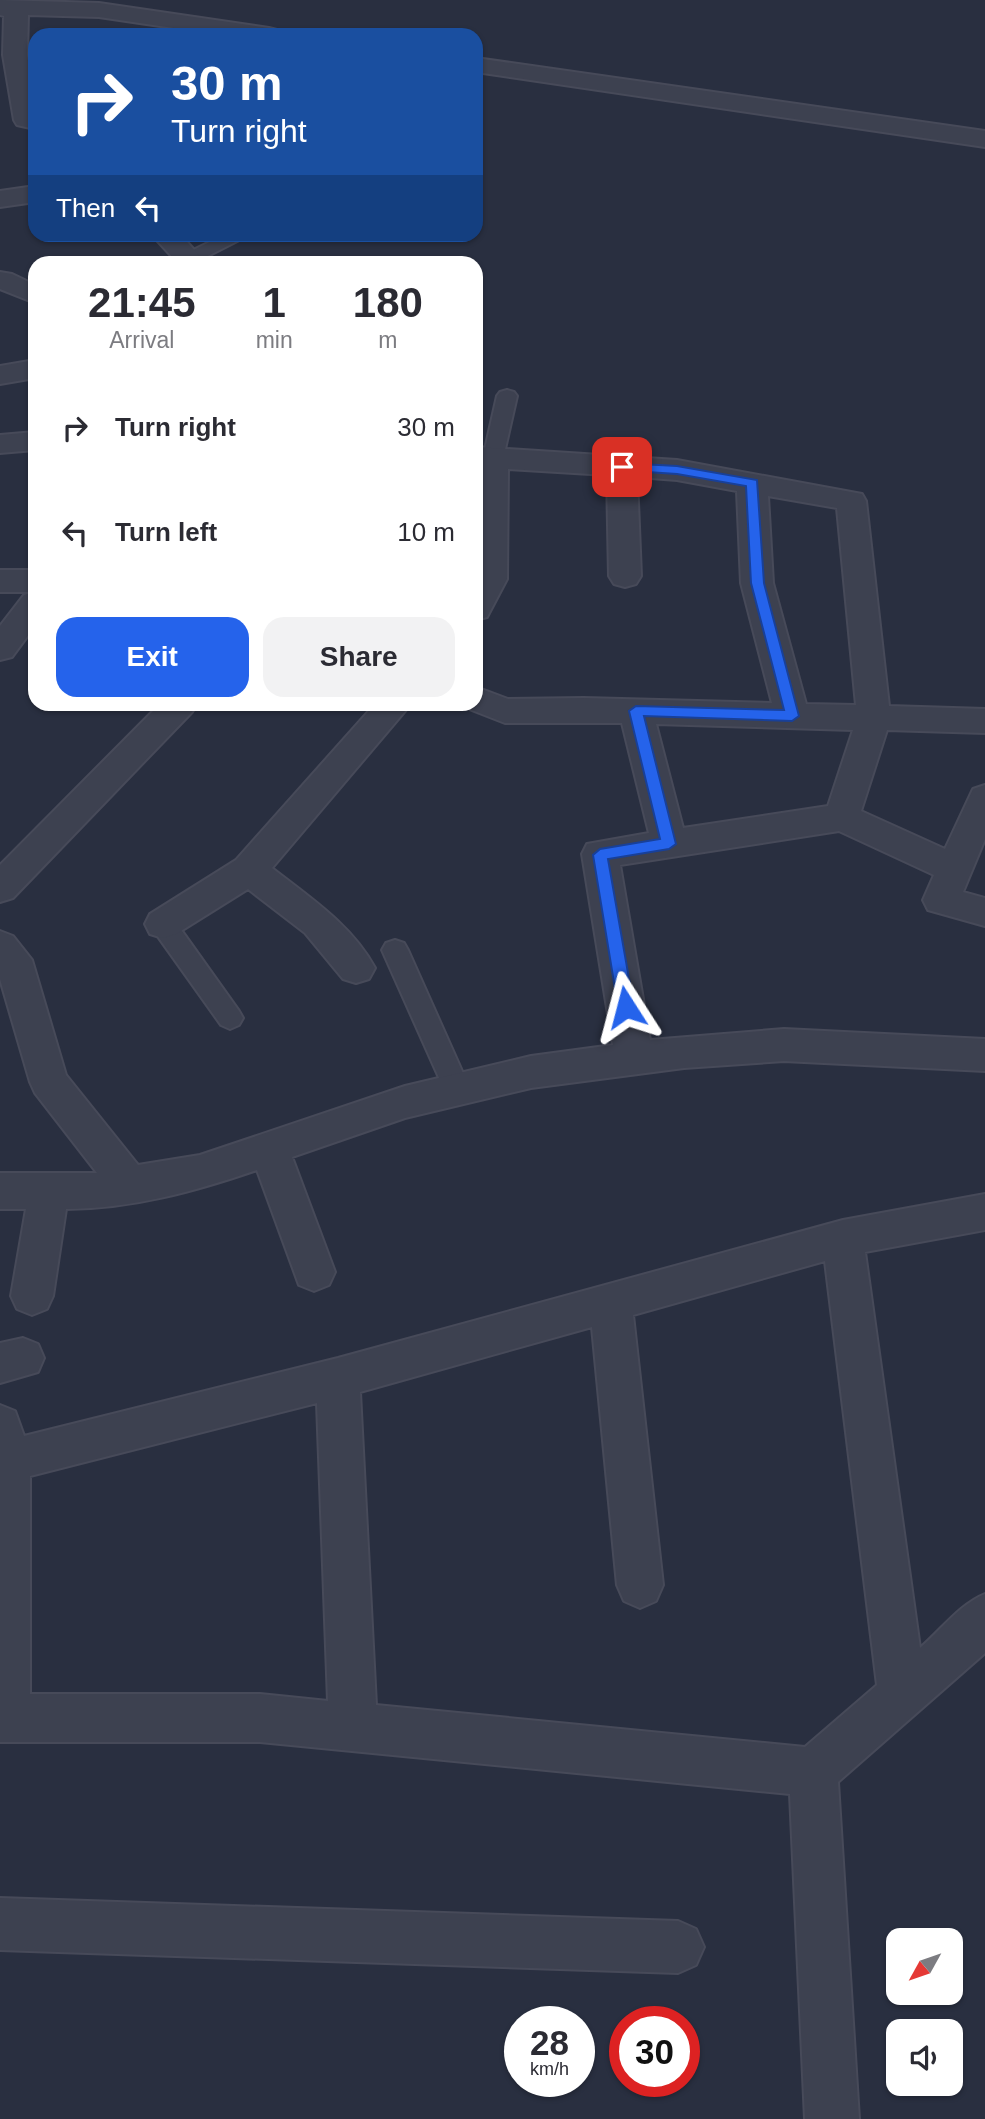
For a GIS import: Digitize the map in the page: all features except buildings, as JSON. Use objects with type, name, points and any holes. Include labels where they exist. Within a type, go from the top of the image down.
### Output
[{"type":"street","points":[[1,7],[99,10],[221,28]]},
{"type":"street","points":[[1,7],[16,12],[15,55],[28,120]]},
{"type":"street","points":[[483,66],[985,139]]},
{"type":"street","points":[[0,199],[28,195]]},
{"type":"street","points":[[171,242],[184,256]]},
{"type":"street","points":[[2,280],[28,292]]},
{"type":"street","points":[[0,375],[28,370]]},
{"type":"street","points":[[0,444],[28,442]]},
{"type":"street","points":[[483,595],[491,579],[484,457],[677,470],[851,501],[874,718],[842,817]]},
{"type":"street","points":[[622,467],[625,576]]},
{"type":"street","points":[[752,483],[757,583],[792,716]]},
{"type":"street","points":[[0,581],[28,581]]},
{"type":"street","points":[[0,649],[28,612]]},
{"type":"street","points":[[483,702],[505,711],[636,711],[985,721]]},
{"type":"street","points":[[0,888],[173,711]]},
{"type":"street","points":[[163,924],[249,870],[388,711]]},
{"type":"street","points":[[636,711],[669,844]]},
{"type":"street","points":[[985,798],[941,900],[985,912]]},
{"type":"street","points":[[635,1058],[600,855],[842,817],[955,869]]},
{"type":"street","points":[[249,870],[318,923],[356,968]]},
{"type":"street","points":[[0,946],[13,960],[49,1082],[130,1185]]},
{"type":"street","points":[[0,1191],[92,1192],[200,1172],[405,1101],[531,1072],[635,1058],[784,1045],[985,1055]]},
{"type":"street","points":[[270,1149],[314,1272]]},
{"type":"street","points":[[32,1296],[49,1191]]},
{"type":"street","points":[[985,1212],[843,1238],[338,1378],[3,1450],[3,1718],[260,1718],[813,1772],[965,1640],[985,1617]]},
{"type":"street","points":[[843,1238],[902,1694]]},
{"type":"street","points":[[611,1303],[640,1585]]},
{"type":"street","points":[[338,1378],[353,1727]]},
{"type":"street","points":[[813,1772],[832,2119]]},
{"type":"street","points":[[0,1924],[678,1947]]},
{"type":"lane","points":[[198,256],[226,242]]},
{"type":"lane","points":[[484,457],[507,396]]},
{"type":"lane","points":[[163,924],[230,1018]]},
{"type":"lane","points":[[395,950],[457,1089]]},
{"type":"route","points":[[622,467],[677,470],[752,483],[757,583],[792,716],[636,711],[669,844],[600,855],[626,1007]]}]
